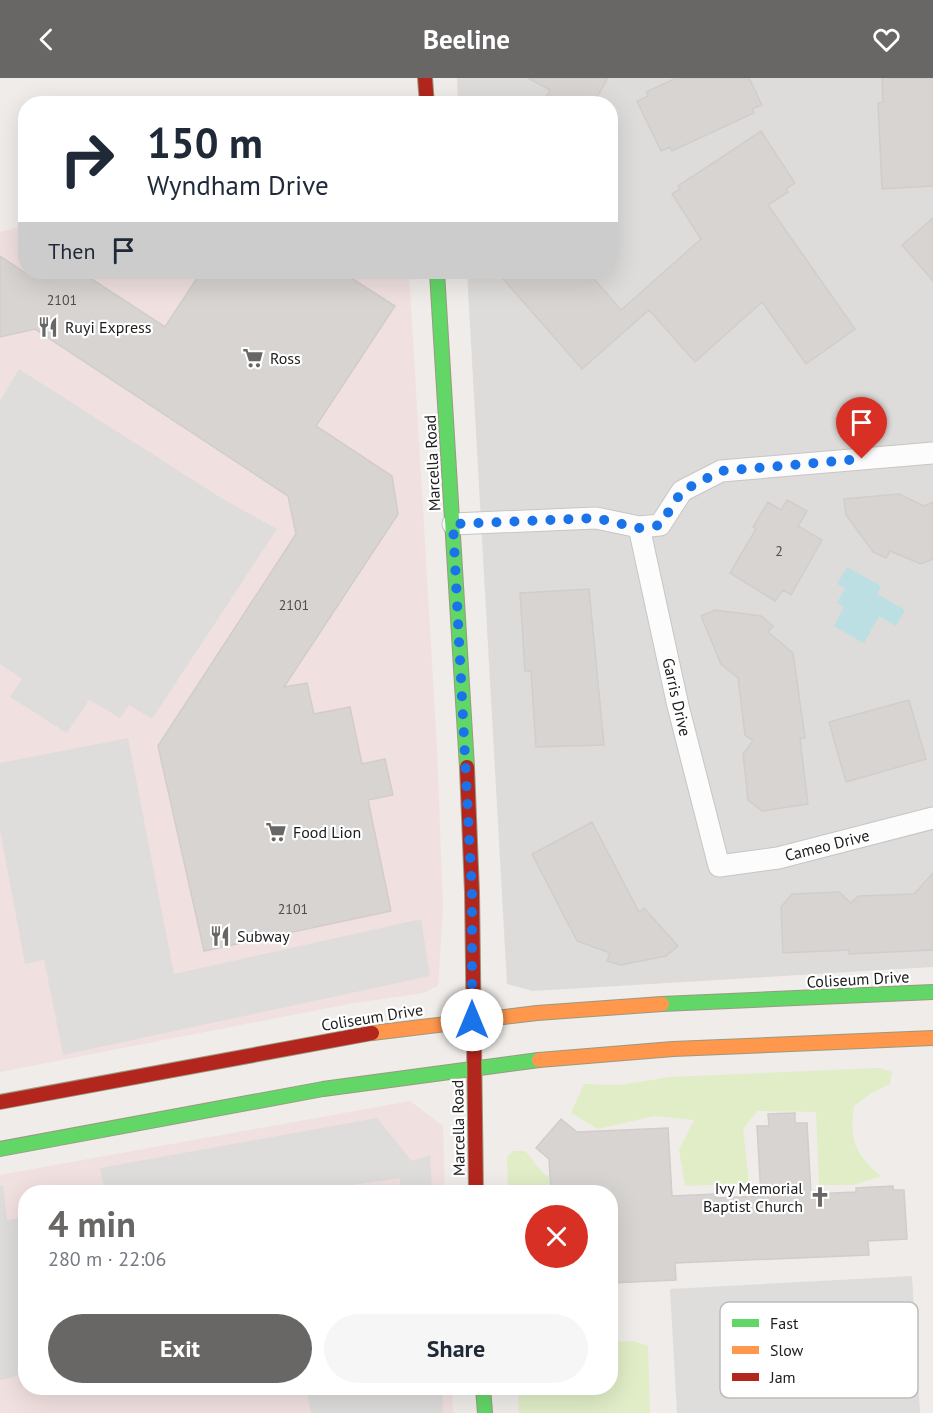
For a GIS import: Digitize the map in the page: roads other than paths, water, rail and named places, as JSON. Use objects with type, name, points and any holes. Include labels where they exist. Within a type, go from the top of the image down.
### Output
[{"type":"street","points":[[425,78],[426,96]]},
{"type":"street","name":"Marcella Road","points":[[437,279],[470,845],[476,1185]]},
{"type":"street","points":[[453,524],[596,518],[639,528],[660,525],[682,491],[721,471],[933,453]]},
{"type":"street","name":"Garris Drive","points":[[639,528],[678,706],[719,866]]},
{"type":"street","name":"Cameo Drive","points":[[719,866],[778,858],[933,818]]},
{"type":"street","name":"Coliseum Drive","points":[[0,1102],[344,1037],[472,1020],[576,1009],[933,992]]},
{"type":"street","points":[[0,1149],[238,1103],[473,1068],[621,1053],[933,1038]]},
{"type":"street","points":[[484,1395],[485,1413]]},
{"type":"water","points":[[847,567],[881,586],[877,594],[905,610],[896,626],[879,616],[864,643],[834,626],[844,607],[837,603],[845,588],[837,584]]},
{"type":"place","name":"Ruyi Express","points":[[48,327]]},
{"type":"place","name":"Ross","points":[[253,358]]},
{"type":"place","name":"Food Lion","points":[[276,832]]},
{"type":"place","name":"Subway","points":[[220,936]]},
{"type":"place","name":"Ivy Memorial Baptist Church","points":[[820,1197]]}]
